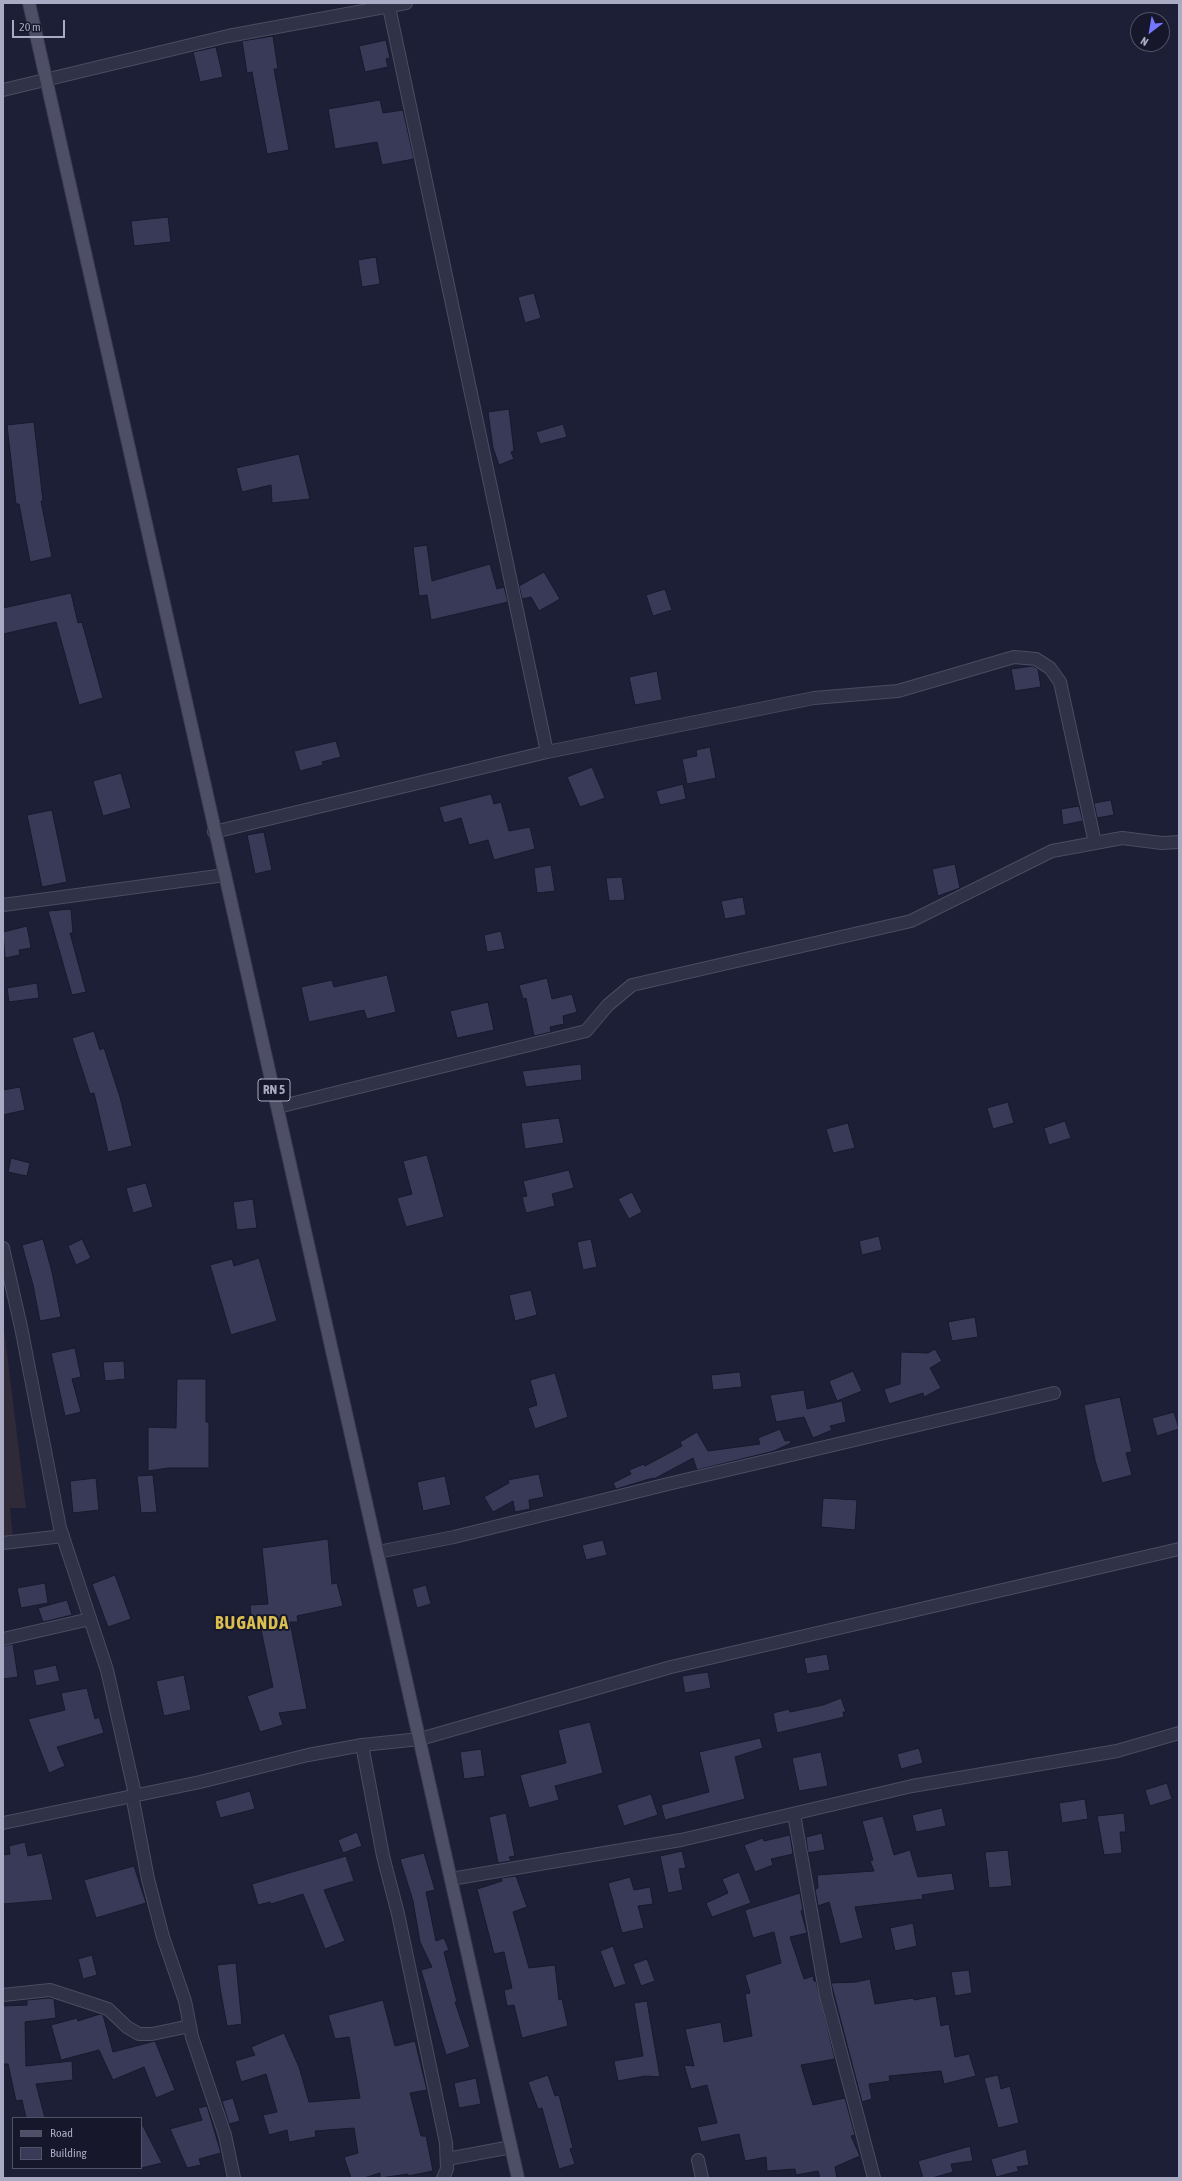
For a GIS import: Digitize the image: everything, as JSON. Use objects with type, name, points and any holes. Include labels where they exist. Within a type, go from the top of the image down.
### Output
[{"type":"main road","name":"RN 5","points":[[29,3],[214,832],[278,1107],[518,2178]]},
{"type":"street","points":[[3,90],[47,81],[228,36],[406,3]]},
{"type":"street","points":[[389,7],[548,752]]},
{"type":"street","points":[[214,832],[548,752],[814,698],[898,691],[1014,657],[1036,659],[1050,668],[1060,682],[1095,843]]},
{"type":"street","points":[[278,1107],[586,1031],[608,1005],[632,986],[911,921],[1052,851],[1122,838],[1162,843],[1179,842]]},
{"type":"street","points":[[3,905],[225,875]]},
{"type":"street","points":[[3,1248],[21,1327],[63,1536],[107,1670],[133,1795],[148,1879],[163,1937],[186,2001],[190,2026],[225,2135],[234,2178]]},
{"type":"street","points":[[378,1552],[454,1537],[668,1484],[1054,1394]]},
{"type":"street","points":[[3,1543],[63,1536]]},
{"type":"street","points":[[3,1823],[200,1782],[308,1755],[362,1745],[420,1740],[671,1667],[1179,1549]]},
{"type":"street","points":[[3,1639],[90,1619]]},
{"type":"street","points":[[451,1878],[681,1840],[912,1786],[1117,1751],[1179,1733]]},
{"type":"street","points":[[362,1745],[383,1856],[398,1914],[430,2060],[446,2143],[447,2169],[443,2178]]},
{"type":"street","points":[[794,1814],[826,1996],[874,2178]]},
{"type":"street","points":[[3,1995],[50,1990],[108,2009],[127,2027],[139,2034],[152,2034],[190,2026]]},
{"type":"street","points":[[447,2159],[511,2147]]},
{"type":"street","points":[[698,2160],[702,2178]]},
{"type":"shaded area","points":[[3,1321],[26,1508],[10,1508],[13,1538],[3,1538]]},
{"type":"building","points":[[273,36],[278,69],[274,69],[289,150],[267,154],[252,72],[247,73],[242,41]]},
{"type":"building","points":[[386,40],[390,58],[386,59],[388,67],[365,72],[359,46]]},
{"type":"building","points":[[216,47],[223,77],[200,82],[193,52]]},
{"type":"building","points":[[380,100],[383,113],[403,110],[414,159],[382,165],[377,142],[335,149],[328,109]]},
{"type":"building","points":[[168,217],[171,242],[134,246],[131,221]]},
{"type":"building","points":[[376,257],[380,284],[362,287],[358,260]]},
{"type":"building","points":[[534,293],[541,318],[525,323],[518,297]]},
{"type":"building","points":[[509,409],[514,451],[511,452],[514,459],[499,465],[493,448],[488,412]]},
{"type":"building","points":[[34,422],[43,501],[41,501],[52,557],[30,562],[19,504],[16,504],[7,425]]},
{"type":"building","points":[[563,424],[567,437],[540,444],[536,432]]},
{"type":"building","points":[[299,454],[310,499],[272,503],[271,485],[242,492],[236,468]]},
{"type":"building","points":[[427,545],[432,581],[490,564],[497,589],[504,587],[508,602],[431,620],[427,595],[419,596],[413,547]]},
{"type":"building","points":[[544,572],[560,599],[539,611],[531,597],[522,599],[519,586]]},
{"type":"building","points":[[665,589],[672,610],[653,616],[646,595]]},
{"type":"building","points":[[71,593],[78,623],[82,622],[103,698],[79,705],[56,622],[3,634],[3,608]]},
{"type":"building","points":[[1033,666],[1038,669],[1041,687],[1015,691],[1011,669]]},
{"type":"building","points":[[657,671],[662,700],[635,705],[629,677]]},
{"type":"building","points":[[336,741],[341,757],[322,762],[323,765],[300,771],[294,751]]},
{"type":"building","points":[[710,747],[716,778],[687,784],[682,759],[697,756],[696,750]]},
{"type":"building","points":[[592,767],[605,798],[580,807],[567,777]]},
{"type":"building","points":[[121,773],[131,808],[103,816],[93,781]]},
{"type":"building","points":[[683,784],[686,799],[660,805],[656,791]]},
{"type":"building","points":[[491,794],[494,804],[501,802],[509,831],[530,827],[535,849],[494,860],[488,840],[469,845],[461,818],[444,823],[439,807]]},
{"type":"building","points":[[1111,800],[1114,815],[1097,818],[1094,803]]},
{"type":"building","points":[[1079,806],[1083,821],[1063,825],[1061,809]]},
{"type":"building","points":[[52,810],[67,882],[42,887],[27,815]]},
{"type":"building","points":[[264,832],[272,870],[255,874],[247,835]]},
{"type":"building","points":[[955,864],[960,888],[938,896],[932,869]]},
{"type":"building","points":[[551,865],[555,891],[537,893],[534,868]]},
{"type":"building","points":[[622,877],[625,900],[609,901],[606,878]]},
{"type":"building","points":[[743,897],[746,915],[725,919],[721,901]]},
{"type":"building","points":[[71,909],[73,933],[70,933],[86,992],[72,995],[48,911]]},
{"type":"building","points":[[27,926],[31,948],[19,950],[20,955],[5,958],[3,932]]},
{"type":"building","points":[[501,931],[505,949],[487,952],[484,935]]},
{"type":"building","points":[[387,975],[396,1012],[367,1019],[364,1010],[309,1022],[301,987],[332,980],[334,987]]},
{"type":"building","points":[[547,978],[552,999],[572,994],[577,1012],[563,1016],[564,1024],[550,1027],[551,1032],[534,1036],[526,998],[523,999],[519,985]]},
{"type":"building","points":[[37,983],[39,998],[9,1002],[7,988]]},
{"type":"building","points":[[488,1002],[494,1030],[457,1038],[450,1011]]},
{"type":"building","points":[[94,1031],[100,1050],[104,1048],[120,1097],[132,1146],[108,1152],[94,1093],[90,1094],[72,1038]]},
{"type":"building","points":[[581,1064],[582,1080],[526,1087],[522,1071]]},
{"type":"building","points":[[20,1087],[25,1110],[3,1115],[3,1090]]},
{"type":"building","points":[[1008,1102],[1014,1123],[993,1129],[987,1108]]},
{"type":"building","points":[[559,1118],[564,1143],[525,1149],[521,1123]]},
{"type":"building","points":[[1065,1121],[1071,1138],[1049,1145],[1044,1128]]},
{"type":"building","points":[[848,1123],[855,1148],[833,1153],[826,1129]]},
{"type":"building","points":[[427,1155],[444,1217],[406,1227],[397,1198],[412,1194],[403,1161]]},
{"type":"building","points":[[11,1158],[30,1163],[27,1176],[8,1172]]},
{"type":"building","points":[[569,1170],[574,1188],[552,1194],[555,1206],[526,1213],[522,1197],[527,1196],[523,1181]]},
{"type":"building","points":[[146,1183],[153,1207],[133,1213],[126,1188]]},
{"type":"building","points":[[632,1192],[642,1212],[629,1219],[618,1199]]},
{"type":"building","points":[[253,1199],[257,1228],[237,1230],[233,1202]]},
{"type":"building","points":[[879,1236],[882,1250],[862,1255],[859,1241]]},
{"type":"building","points":[[43,1239],[52,1272],[61,1317],[40,1321],[33,1285],[22,1245]]},
{"type":"building","points":[[82,1239],[91,1258],[76,1265],[68,1246]]},
{"type":"building","points":[[591,1239],[597,1267],[583,1270],[577,1242]]},
{"type":"building","points":[[259,1258],[277,1321],[231,1335],[210,1265],[232,1259],[234,1266]]},
{"type":"building","points":[[531,1290],[537,1315],[515,1321],[509,1295]]},
{"type":"building","points":[[975,1317],[978,1337],[952,1341],[948,1322]]},
{"type":"building","points":[[75,1348],[81,1377],[72,1379],[81,1412],[65,1416],[51,1353]]},
{"type":"building","points":[[935,1349],[942,1361],[930,1368],[941,1388],[924,1397],[923,1393],[889,1404],[884,1389],[900,1384],[901,1352],[928,1353]]},
{"type":"building","points":[[124,1361],[125,1379],[105,1381],[103,1362]]},
{"type":"building","points":[[853,1371],[862,1391],[837,1401],[829,1381]]},
{"type":"building","points":[[740,1372],[742,1387],[713,1390],[711,1375]]},
{"type":"building","points":[[555,1373],[568,1417],[535,1429],[528,1408],[537,1405],[530,1380]]},
{"type":"building","points":[[177,1379],[206,1379],[206,1422],[209,1422],[209,1468],[168,1468],[148,1471],[148,1427],[176,1428]]},
{"type":"building","points":[[804,1390],[807,1409],[842,1401],[846,1422],[830,1426],[832,1430],[813,1438],[804,1417],[776,1422],[770,1395]]},
{"type":"building","points":[[1120,1397],[1132,1452],[1126,1453],[1132,1475],[1102,1483],[1095,1460],[1084,1405]]},
{"type":"building","points":[[1174,1412],[1179,1429],[1157,1436],[1152,1418]]},
{"type":"building","points":[[780,1429],[785,1441],[790,1440],[791,1443],[774,1451],[697,1470],[693,1458],[654,1479],[653,1478],[616,1489],[613,1483],[631,1474],[629,1470],[644,1464],[645,1466],[682,1446],[680,1442],[697,1432],[708,1451],[760,1444],[758,1438]]},
{"type":"building","points":[[539,1474],[544,1497],[529,1500],[530,1509],[515,1512],[513,1501],[493,1512],[484,1497],[509,1483],[508,1480]]},
{"type":"building","points":[[153,1475],[157,1512],[141,1513],[137,1476]]},
{"type":"building","points":[[445,1476],[451,1505],[423,1511],[417,1482]]},
{"type":"building","points":[[96,1478],[99,1510],[73,1513],[70,1481]]},
{"type":"building","points":[[823,1498],[857,1500],[855,1530],[821,1527]]},
{"type":"building","points":[[328,1539],[332,1584],[337,1583],[343,1606],[297,1616],[298,1622],[290,1622],[307,1709],[279,1713],[283,1725],[260,1732],[247,1696],[273,1687],[260,1625],[252,1626],[250,1605],[268,1604],[262,1548]]},
{"type":"building","points":[[603,1540],[607,1555],[586,1560],[582,1545]]},
{"type":"building","points":[[115,1575],[131,1619],[108,1627],[92,1584]]},
{"type":"building","points":[[45,1583],[48,1603],[21,1608],[17,1588]]},
{"type":"building","points":[[426,1585],[431,1604],[417,1608],[412,1589]]},
{"type":"building","points":[[67,1600],[72,1615],[43,1622],[38,1608]]},
{"type":"building","points":[[13,1644],[18,1677],[3,1679],[3,1646]]},
{"type":"building","points":[[827,1654],[830,1670],[807,1674],[804,1658]]},
{"type":"building","points":[[56,1665],[60,1681],[36,1686],[33,1670]]},
{"type":"building","points":[[708,1672],[711,1688],[685,1693],[682,1676]]},
{"type":"building","points":[[184,1675],[191,1710],[164,1716],[156,1681]]},
{"type":"building","points":[[87,1688],[95,1719],[99,1717],[104,1733],[57,1747],[65,1766],[49,1773],[28,1719],[65,1710],[61,1693]]},
{"type":"building","points":[[841,1698],[846,1712],[843,1712],[844,1717],[777,1733],[773,1713],[789,1709],[790,1712],[823,1705]]},
{"type":"building","points":[[590,1722],[603,1773],[555,1786],[559,1800],[529,1808],[520,1775],[566,1763],[558,1730]]},
{"type":"building","points":[[760,1738],[763,1748],[735,1757],[745,1799],[665,1820],[661,1805],[709,1792],[699,1752]]},
{"type":"building","points":[[919,1748],[923,1763],[901,1769],[897,1754]]},
{"type":"building","points":[[481,1749],[485,1776],[464,1779],[460,1752]]},
{"type":"building","points":[[821,1752],[828,1786],[799,1791],[792,1758]]},
{"type":"building","points":[[1167,1783],[1172,1799],[1150,1806],[1145,1790]]},
{"type":"building","points":[[250,1791],[255,1809],[220,1818],[215,1801]]},
{"type":"building","points":[[651,1794],[658,1815],[624,1826],[617,1805]]},
{"type":"building","points":[[1085,1799],[1088,1819],[1062,1823],[1059,1803]]},
{"type":"building","points":[[942,1808],[946,1826],[916,1832],[912,1815]]},
{"type":"building","points":[[506,1813],[515,1856],[509,1857],[511,1861],[498,1863],[489,1817]]},
{"type":"building","points":[[1124,1813],[1126,1832],[1120,1832],[1122,1853],[1104,1855],[1097,1816]]},
{"type":"building","points":[[883,1816],[894,1855],[910,1850],[918,1877],[952,1873],[955,1890],[922,1895],[923,1899],[855,1907],[863,1938],[840,1944],[829,1902],[818,1906],[815,1889],[818,1888],[817,1875],[874,1871],[870,1861],[873,1860],[862,1821]]},
{"type":"building","points":[[357,1832],[362,1846],[343,1853],[338,1840]]},
{"type":"building","points":[[822,1833],[825,1850],[808,1853],[806,1837]]},
{"type":"building","points":[[790,1835],[793,1854],[771,1859],[773,1865],[755,1872],[744,1845],[763,1838],[764,1841]]},
{"type":"building","points":[[25,1842],[28,1856],[42,1853],[53,1900],[3,1904],[3,1855],[10,1854],[9,1846]]},
{"type":"building","points":[[1008,1850],[1012,1886],[989,1888],[985,1852]]},
{"type":"building","points":[[682,1851],[686,1868],[679,1869],[683,1890],[668,1893],[660,1856]]},
{"type":"building","points":[[424,1853],[435,1890],[426,1892],[436,1941],[444,1938],[449,1950],[444,1952],[457,2002],[455,2002],[470,2047],[446,2055],[421,1970],[432,1967],[420,1942],[413,1901],[400,1859]]},
{"type":"building","points":[[346,1856],[354,1881],[324,1890],[345,1941],[325,1949],[303,1894],[271,1904],[270,1902],[258,1905],[252,1884]]},
{"type":"building","points":[[134,1866],[146,1903],[96,1918],[84,1880]]},
{"type":"building","points":[[739,1872],[751,1903],[712,1917],[706,1903],[728,1893],[722,1879]]},
{"type":"building","points":[[516,1876],[527,1907],[513,1912],[529,1968],[555,1965],[559,2000],[562,1999],[568,2026],[522,2038],[514,2005],[507,2006],[504,1990],[512,1988],[504,1952],[494,1954],[477,1889],[502,1881],[501,1878]]},
{"type":"building","points":[[630,1877],[634,1890],[650,1887],[653,1904],[638,1906],[644,1928],[622,1933],[608,1883]]},
{"type":"building","points":[[800,1893],[803,1910],[801,1911],[807,1933],[790,1937],[804,1979],[813,1976],[814,1981],[816,1981],[835,2059],[801,2065],[813,2105],[845,2098],[855,2135],[851,2136],[860,2156],[835,2167],[837,2178],[820,2178],[818,2171],[796,2175],[795,2169],[767,2171],[766,2157],[745,2161],[739,2134],[701,2142],[697,2127],[717,2123],[707,2085],[691,2089],[684,2065],[694,2066],[685,2029],[721,2022],[724,2042],[752,2036],[745,1994],[750,1993],[745,1975],[781,1963],[774,1932],[753,1938],[745,1910]]},
{"type":"building","points":[[913,1923],[917,1946],[895,1951],[890,1928]]},
{"type":"building","points":[[613,1946],[626,1984],[614,1988],[600,1951]]},
{"type":"building","points":[[92,1955],[97,1975],[83,1979],[78,1959]]},
{"type":"building","points":[[647,1959],[655,1981],[641,1986],[633,1964]]},
{"type":"building","points":[[236,1963],[242,2024],[227,2026],[217,1965]]},
{"type":"building","points":[[969,1970],[972,1993],[955,1996],[951,1972]]},
{"type":"building","points":[[870,1979],[875,2004],[936,1996],[941,2026],[949,2024],[955,2057],[969,2054],[976,2076],[944,2084],[941,2071],[889,2076],[890,2081],[869,2084],[872,2099],[862,2102],[831,1983],[856,1982]]},
{"type":"building","points":[[54,1999],[56,2018],[25,2022],[26,2066],[72,2061],[73,2080],[36,2084],[45,2117],[26,2117],[22,2100],[16,2101],[8,2064],[3,2064],[3,2006],[27,2005],[27,2000]]},
{"type":"building","points":[[383,2000],[395,2046],[415,2041],[427,2090],[410,2093],[421,2136],[426,2136],[433,2171],[408,2176],[408,2174],[380,2178],[380,2173],[364,2178],[351,2178],[344,2157],[358,2153],[354,2128],[315,2131],[316,2137],[289,2142],[287,2130],[269,2135],[263,2115],[277,2112],[266,2074],[241,2082],[235,2061],[255,2055],[251,2047],[284,2033],[299,2067],[309,2102],[360,2098],[349,2037],[335,2039],[328,2015]]},
{"type":"building","points":[[647,2001],[660,2077],[645,2076],[618,2081],[614,2061],[643,2056],[634,2003]]},
{"type":"building","points":[[100,2014],[103,2015],[113,2052],[155,2041],[175,2090],[156,2098],[144,2067],[113,2080],[99,2050],[61,2060],[51,2025],[77,2018],[78,2021]]},
{"type":"building","points":[[548,2075],[555,2096],[559,2095],[573,2148],[570,2149],[575,2164],[559,2169],[542,2108],[538,2109],[528,2082]]},
{"type":"building","points":[[998,2075],[1001,2089],[1010,2086],[1019,2123],[998,2128],[984,2078]]},
{"type":"building","points":[[476,2078],[481,2104],[459,2108],[454,2083]]},
{"type":"building","points":[[233,2098],[240,2121],[229,2124],[222,2101]]},
{"type":"building","points":[[207,2106],[221,2153],[199,2159],[201,2165],[187,2168],[170,2129],[202,2120],[198,2108]]},
{"type":"building","points":[[142,2124],[162,2163],[142,2168]]},
{"type":"building","points":[[970,2146],[973,2161],[951,2164],[953,2172],[932,2178],[923,2178],[918,2161]]},
{"type":"building","points":[[1026,2149],[1029,2165],[1017,2167],[1019,2171],[996,2177],[991,2159]]},
{"type":"district","name":"BUGANDA","points":[[252,1623]]}]
